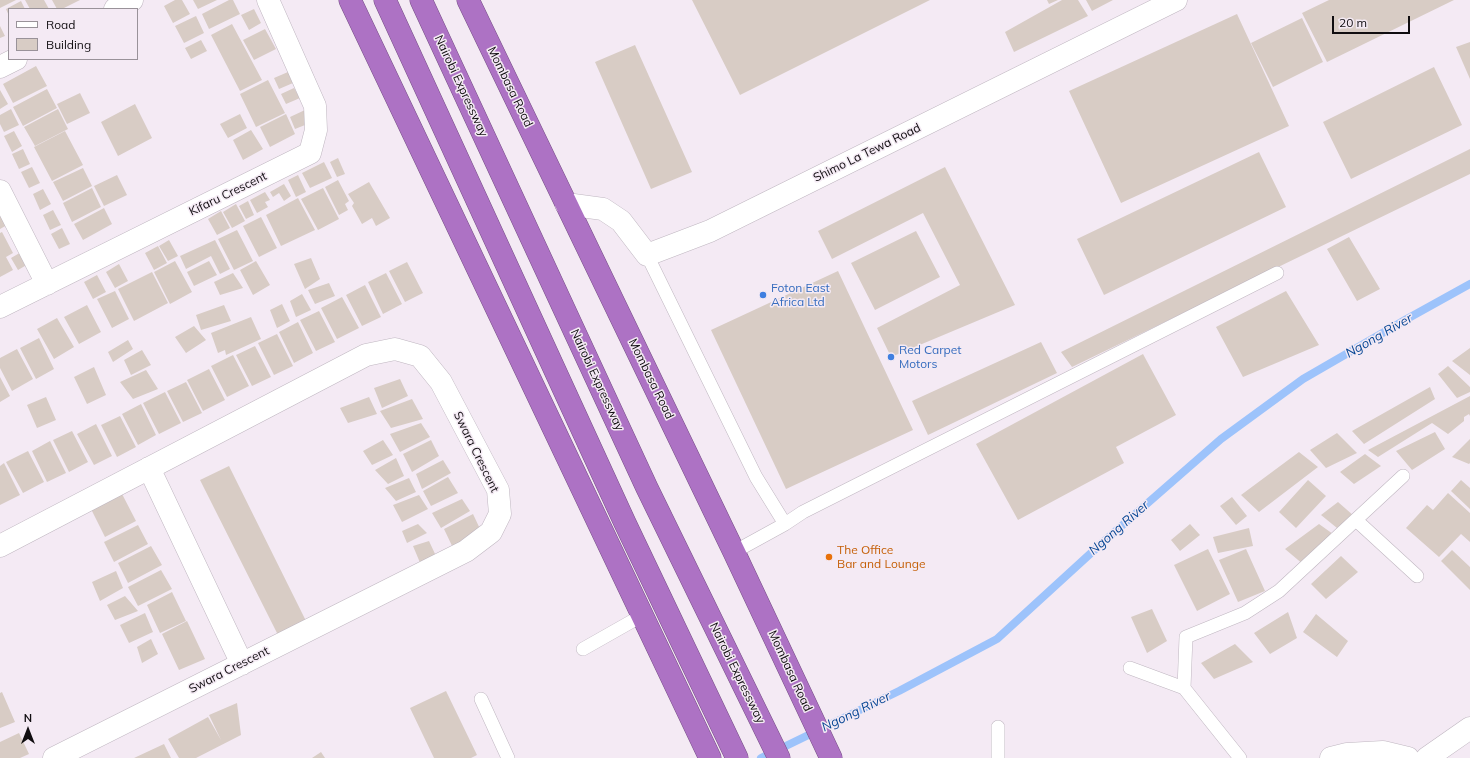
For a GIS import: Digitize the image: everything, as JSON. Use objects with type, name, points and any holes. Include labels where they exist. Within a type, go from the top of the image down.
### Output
[{"type":"highway","points":[[350,0],[710,758]]},
{"type":"highway","points":[[385,0],[625,523],[737,758]]},
{"type":"highway","name":"Nairobi Expressway","points":[[421,0],[644,480],[779,758]]},
{"type":"highway","name":"Mombasa Road","points":[[468,0],[734,552],[811,718],[832,758]]},
{"type":"street","points":[[117,8],[132,0]]},
{"type":"street","name":"Kifaru Crescent","points":[[0,307],[310,153],[316,130],[314,106],[268,0]]},
{"type":"street","name":"Shimo La Tewa Road","points":[[647,255],[710,231],[1176,0]]},
{"type":"street","points":[[0,67],[14,60]]},
{"type":"street","points":[[0,191],[47,284]]},
{"type":"street","points":[[566,204],[604,209],[621,221],[647,255]]},
{"type":"street","name":"Swara Crescent","points":[[0,546],[366,355],[395,349],[420,356],[441,382],[498,490],[500,514],[492,532],[466,551],[54,758]]},
{"type":"street","points":[[149,468],[242,664]]},
{"type":"street","points":[[1427,758],[1470,728]]},
{"type":"street","points":[[1331,758],[1347,754],[1383,752],[1408,758]]},
{"type":"lane","points":[[647,255],[756,477],[785,524]]},
{"type":"lane","points":[[734,552],[810,509],[1277,273]]},
{"type":"lane","points":[[1184,688],[1186,637],[1246,613],[1279,591],[1403,476]]},
{"type":"lane","points":[[1356,520],[1417,576]]},
{"type":"lane","points":[[583,649],[643,615]]},
{"type":"lane","points":[[1130,668],[1184,688],[1240,758]]},
{"type":"lane","points":[[481,699],[508,758]]},
{"type":"lane","points":[[998,727],[998,758]]},
{"type":"building","points":[[0,0],[16,0],[0,8]]},
{"type":"building","points":[[25,0],[44,0],[48,8],[29,8]]},
{"type":"building","points":[[52,0],[80,0],[64,8],[56,8]]},
{"type":"building","points":[[175,0],[182,0],[190,14],[173,23],[164,6]]},
{"type":"building","points":[[193,0],[217,0],[198,9]]},
{"type":"building","points":[[229,0],[233,0],[240,14],[209,29],[202,14]]},
{"type":"building","points":[[692,0],[930,0],[740,95]]},
{"type":"building","points":[[1047,0],[1058,0],[1049,4]]},
{"type":"building","points":[[1062,0],[1078,0],[1088,16],[1014,52],[1005,32]]},
{"type":"building","points":[[1086,0],[1113,0],[1092,11]]},
{"type":"building","points":[[1329,0],[1454,0],[1327,62],[1302,13]]},
{"type":"building","points":[[21,1],[24,8],[8,8],[8,14],[6,9]]},
{"type":"building","points":[[254,9],[261,23],[249,30],[241,15]]},
{"type":"building","points":[[1237,14],[1289,126],[1121,203],[1069,91]]},
{"type":"building","points":[[196,16],[204,33],[184,43],[175,26]]},
{"type":"building","points":[[1302,18],[1323,62],[1273,87],[1251,43]]},
{"type":"building","points":[[232,24],[262,80],[240,91],[211,35]]},
{"type":"building","points":[[0,26],[5,36],[0,38]]},
{"type":"building","points":[[265,29],[276,49],[254,60],[243,40]]},
{"type":"building","points":[[201,40],[207,51],[191,59],[185,48]]},
{"type":"building","points":[[1470,42],[1470,79],[1456,47]]},
{"type":"building","points":[[635,45],[692,172],[651,189],[595,62]]},
{"type":"building","points":[[36,66],[47,86],[13,103],[3,84]]},
{"type":"building","points":[[1434,67],[1462,125],[1351,179],[1323,122]]},
{"type":"building","points":[[288,72],[293,83],[279,89],[274,78]]},
{"type":"building","points":[[268,80],[285,113],[256,127],[240,94]]},
{"type":"building","points":[[294,88],[300,98],[286,104],[281,94]]},
{"type":"building","points":[[47,89],[57,108],[23,126],[13,107]]},
{"type":"building","points":[[0,90],[8,104],[0,109]]},
{"type":"building","points":[[80,93],[90,113],[67,124],[57,104]]},
{"type":"building","points":[[135,104],[152,138],[118,156],[101,122]]},
{"type":"building","points":[[11,109],[19,125],[4,132],[0,124],[0,115]]},
{"type":"building","points":[[58,109],[68,129],[35,146],[24,127]]},
{"type":"building","points":[[305,110],[305,125],[295,129],[290,117]]},
{"type":"building","points":[[240,114],[247,128],[228,138],[220,124]]},
{"type":"building","points":[[286,114],[295,134],[270,147],[260,127]]},
{"type":"building","points":[[251,130],[263,149],[243,160],[233,140]]},
{"type":"building","points":[[14,131],[22,146],[12,152],[4,136]]},
{"type":"building","points":[[65,131],[83,165],[52,181],[34,147]]},
{"type":"building","points":[[23,149],[30,164],[19,169],[12,154]]},
{"type":"building","points":[[1470,149],[1470,174],[1072,367],[1061,352]]},
{"type":"building","points":[[1259,152],[1286,207],[1104,295],[1077,239]]},
{"type":"building","points":[[338,158],[345,174],[337,177],[330,162]]},
{"type":"building","points":[[324,162],[332,178],[310,188],[302,173]]},
{"type":"building","points":[[32,167],[40,183],[29,188],[21,172]]},
{"type":"building","points":[[945,167],[1015,305],[891,357],[877,328],[960,285],[923,213],[832,259],[818,231]]},
{"type":"building","points":[[83,168],[92,186],[63,201],[53,182]]},
{"type":"building","points":[[117,175],[127,195],[104,206],[94,186]]},
{"type":"building","points":[[298,175],[306,192],[296,197],[288,180]]},
{"type":"building","points":[[338,180],[349,201],[345,204],[348,210],[339,215],[325,187]]},
{"type":"building","points":[[369,182],[390,218],[376,226],[372,218],[362,224],[352,206],[354,203],[348,194]]},
{"type":"building","points":[[284,184],[291,196],[284,201],[279,193],[273,197],[270,192]]},
{"type":"building","points":[[92,188],[101,207],[72,222],[63,203]]},
{"type":"building","points":[[323,188],[339,219],[318,230],[301,199]]},
{"type":"building","points":[[43,189],[51,204],[40,210],[33,194]]},
{"type":"building","points":[[265,192],[270,200],[265,202],[268,207],[257,213],[250,200]]},
{"type":"building","points":[[298,198],[315,230],[281,246],[266,215]]},
{"type":"building","points":[[248,201],[254,215],[246,219],[239,206]]},
{"type":"building","points":[[236,204],[245,221],[232,228],[223,212]]},
{"type":"building","points":[[104,208],[112,224],[83,240],[74,224]]},
{"type":"building","points":[[53,210],[61,225],[50,230],[43,215]]},
{"type":"building","points":[[221,211],[230,228],[217,235],[208,219]]},
{"type":"building","points":[[0,213],[9,224],[0,229]]},
{"type":"building","points":[[261,217],[277,248],[259,257],[243,226]]},
{"type":"building","points":[[62,228],[70,244],[59,249],[51,234]]},
{"type":"building","points":[[237,230],[253,261],[234,270],[218,239]]},
{"type":"building","points":[[916,231],[940,277],[875,310],[851,263]]},
{"type":"building","points":[[2,232],[13,253],[6,257],[13,270],[0,277],[0,233]]},
{"type":"building","points":[[1349,237],[1380,289],[1357,301],[1327,249]]},
{"type":"building","points":[[169,240],[178,256],[168,261],[159,246]]},
{"type":"building","points":[[215,240],[230,269],[220,274],[211,256],[186,269],[180,256]]},
{"type":"building","points":[[158,246],[167,263],[154,270],[145,253]]},
{"type":"building","points":[[23,251],[30,263],[18,270],[11,258]]},
{"type":"building","points":[[311,258],[320,279],[305,289],[294,264]]},
{"type":"building","points":[[175,261],[192,292],[170,304],[154,272]]},
{"type":"building","points":[[209,261],[217,275],[194,286],[187,272]]},
{"type":"building","points":[[256,261],[270,285],[253,295],[240,270]]},
{"type":"building","points":[[407,262],[423,293],[405,302],[389,271]]},
{"type":"building","points":[[119,264],[128,281],[115,288],[106,272]]},
{"type":"building","points":[[838,271],[913,430],[786,489],[711,330]]},
{"type":"building","points":[[152,272],[168,303],[134,321],[118,289]]},
{"type":"building","points":[[233,273],[243,288],[220,295],[214,282]]},
{"type":"building","points":[[386,273],[402,304],[383,314],[368,282]]},
{"type":"building","points":[[97,275],[106,292],[93,299],[84,282]]},
{"type":"building","points":[[329,283],[335,296],[315,304],[308,290]]},
{"type":"building","points":[[365,285],[381,317],[362,326],[346,295]]},
{"type":"building","points":[[115,291],[129,319],[112,328],[97,299]]},
{"type":"building","points":[[1286,291],[1319,345],[1243,377],[1216,327]]},
{"type":"building","points":[[302,294],[311,310],[296,317],[290,301]]},
{"type":"building","points":[[342,297],[359,328],[337,339],[321,308]]},
{"type":"building","points":[[282,304],[290,321],[277,328],[270,310]]},
{"type":"building","points":[[87,305],[101,332],[79,344],[64,317]]},
{"type":"building","points":[[224,305],[231,321],[201,330],[196,315]]},
{"type":"building","points":[[319,311],[335,342],[316,351],[300,320]]},
{"type":"building","points":[[251,317],[261,339],[226,355],[225,350],[218,353],[211,333]]},
{"type":"building","points":[[57,318],[74,347],[54,359],[37,329]]},
{"type":"building","points":[[298,322],[313,353],[294,363],[279,332]]},
{"type":"building","points":[[194,326],[206,340],[186,353],[175,337]]},
{"type":"building","points":[[277,334],[293,366],[274,375],[258,343]]},
{"type":"building","points":[[39,338],[54,369],[36,379],[20,348]]},
{"type":"building","points":[[128,340],[133,349],[113,362],[108,352]]},
{"type":"building","points":[[1041,342],[1057,373],[928,435],[912,401]]},
{"type":"building","points":[[255,346],[271,377],[252,386],[236,355]]},
{"type":"building","points":[[1470,348],[1470,375],[1452,361]]},
{"type":"building","points":[[17,349],[33,379],[12,391],[0,368],[0,358]]},
{"type":"building","points":[[142,350],[151,365],[131,375],[124,360]]},
{"type":"building","points":[[1143,354],[1176,415],[1116,447],[1124,463],[1018,520],[976,444]]},
{"type":"building","points":[[233,355],[249,386],[227,397],[211,366]]},
{"type":"building","points":[[1448,366],[1470,387],[1470,392],[1457,398],[1438,374]]},
{"type":"building","points":[[94,367],[106,395],[87,404],[74,377]]},
{"type":"building","points":[[209,369],[225,400],[203,411],[187,380]]},
{"type":"building","points":[[146,370],[158,389],[133,399],[120,382]]},
{"type":"building","points":[[0,377],[10,396],[0,402]]},
{"type":"building","points":[[400,379],[408,396],[382,408],[374,388]]},
{"type":"building","points":[[186,382],[202,413],[183,422],[167,391]]},
{"type":"building","points":[[1430,387],[1435,399],[1364,444],[1352,431]]},
{"type":"building","points":[[165,392],[181,423],[159,434],[143,403]]},
{"type":"building","points":[[1470,396],[1470,416],[1469,414],[1464,417],[1464,421],[1448,434],[1432,423],[1378,457],[1368,450]]},
{"type":"building","points":[[46,397],[56,420],[37,428],[27,405]]},
{"type":"building","points":[[369,397],[377,414],[348,423],[340,408]]},
{"type":"building","points":[[412,399],[423,419],[391,428],[380,411]]},
{"type":"building","points":[[141,404],[156,435],[138,445],[122,414]]},
{"type":"building","points":[[120,416],[136,447],[117,457],[101,425]]},
{"type":"building","points":[[421,423],[430,437],[400,452],[390,434]]},
{"type":"building","points":[[96,424],[112,456],[94,465],[77,434]]},
{"type":"building","points":[[72,431],[88,462],[69,472],[53,440]]},
{"type":"building","points":[[1435,432],[1445,449],[1412,470],[1396,451]]},
{"type":"building","points":[[1337,433],[1357,453],[1326,468],[1310,450]]},
{"type":"building","points":[[1470,439],[1469,464],[1452,457]]},
{"type":"building","points":[[383,440],[393,455],[372,465],[363,451]]},
{"type":"building","points":[[431,440],[439,456],[412,472],[403,454]]},
{"type":"building","points":[[50,441],[66,473],[47,482],[32,451]]},
{"type":"building","points":[[28,451],[44,482],[23,493],[6,462]]},
{"type":"building","points":[[1299,452],[1318,467],[1259,512],[1241,495]]},
{"type":"building","points":[[1365,454],[1381,466],[1354,484],[1340,472]]},
{"type":"building","points":[[396,458],[404,476],[388,484],[375,470]]},
{"type":"building","points":[[443,460],[451,473],[422,489],[416,474]]},
{"type":"building","points":[[4,463],[20,495],[0,505],[0,466]]},
{"type":"building","points":[[229,466],[306,621],[278,635],[200,480]]},
{"type":"building","points":[[448,477],[458,493],[431,506],[423,491]]},
{"type":"building","points":[[409,478],[416,492],[396,501],[385,488]]},
{"type":"building","points":[[1308,480],[1326,496],[1296,528],[1279,512]]},
{"type":"building","points":[[1461,480],[1470,488],[1470,509],[1451,491]]},
{"type":"building","points":[[121,492],[136,521],[105,537],[90,507]]},
{"type":"building","points":[[1448,493],[1470,513],[1470,542],[1461,534],[1439,557],[1406,528],[1427,505],[1433,510]]},
{"type":"building","points":[[419,495],[428,509],[402,522],[393,505]]},
{"type":"building","points":[[1232,497],[1247,516],[1236,525],[1220,506]]},
{"type":"building","points":[[462,499],[470,511],[441,528],[432,513]]},
{"type":"building","points":[[1338,502],[1354,516],[1337,528],[1321,515]]},
{"type":"building","points":[[473,514],[481,531],[454,550],[444,529]]},
{"type":"building","points":[[418,524],[427,533],[407,543],[402,531]]},
{"type":"building","points":[[1190,524],[1200,535],[1180,551],[1171,540]]},
{"type":"building","points":[[1319,524],[1333,534],[1304,565],[1285,549]]},
{"type":"building","points":[[138,525],[148,544],[114,562],[104,542]]},
{"type":"building","points":[[1249,528],[1253,546],[1218,553],[1213,537]]},
{"type":"building","points":[[429,541],[436,556],[421,565],[413,546]]},
{"type":"building","points":[[151,546],[162,565],[128,583],[118,563]]},
{"type":"building","points":[[1208,549],[1230,594],[1197,611],[1174,565]]},
{"type":"building","points":[[1246,549],[1265,591],[1238,602],[1219,560]]},
{"type":"building","points":[[1452,550],[1470,567],[1470,590],[1441,561]]},
{"type":"building","points":[[1341,556],[1358,572],[1326,599],[1311,584]]},
{"type":"building","points":[[161,570],[172,589],[138,606],[128,587]]},
{"type":"building","points":[[116,571],[123,588],[100,601],[92,582]]},
{"type":"building","points":[[172,592],[186,621],[160,633],[147,605]]},
{"type":"building","points":[[125,596],[138,611],[115,620],[107,605]]},
{"type":"building","points":[[1152,609],[1167,641],[1147,653],[1131,617]]},
{"type":"building","points":[[1288,612],[1297,638],[1270,654],[1254,633]]},
{"type":"building","points":[[145,613],[153,632],[129,643],[120,625]]},
{"type":"building","points":[[1316,614],[1348,641],[1337,657],[1303,632]]},
{"type":"building","points":[[187,621],[205,659],[179,670],[162,634]]},
{"type":"building","points":[[151,639],[158,654],[142,663],[137,647]]},
{"type":"building","points":[[1235,644],[1253,662],[1214,679],[1201,663]]},
{"type":"building","points":[[446,691],[477,755],[471,758],[434,758],[410,708]]},
{"type":"building","points":[[2,692],[15,722],[0,728],[0,693]]},
{"type":"building","points":[[237,703],[241,735],[196,758],[179,758],[168,739],[208,717],[221,740],[209,715]]},
{"type":"building","points":[[19,733],[29,754],[20,758],[0,758],[0,742]]},
{"type":"building","points":[[164,744],[171,758],[134,758]]},
{"type":"building","points":[[321,752],[325,758],[312,758]]},
{"type":"waterway","name":"Ngong River","points":[[761,758],[899,691],[997,639],[1102,543],[1221,439],[1303,379],[1470,284]]},
{"type":"place","name":"Foton East Africa Ltd","points":[[763,295]]},
{"type":"place","name":"Red Carpet Motors","points":[[891,357]]},
{"type":"place","name":"The Office Bar and Lounge","points":[[829,557]]}]
